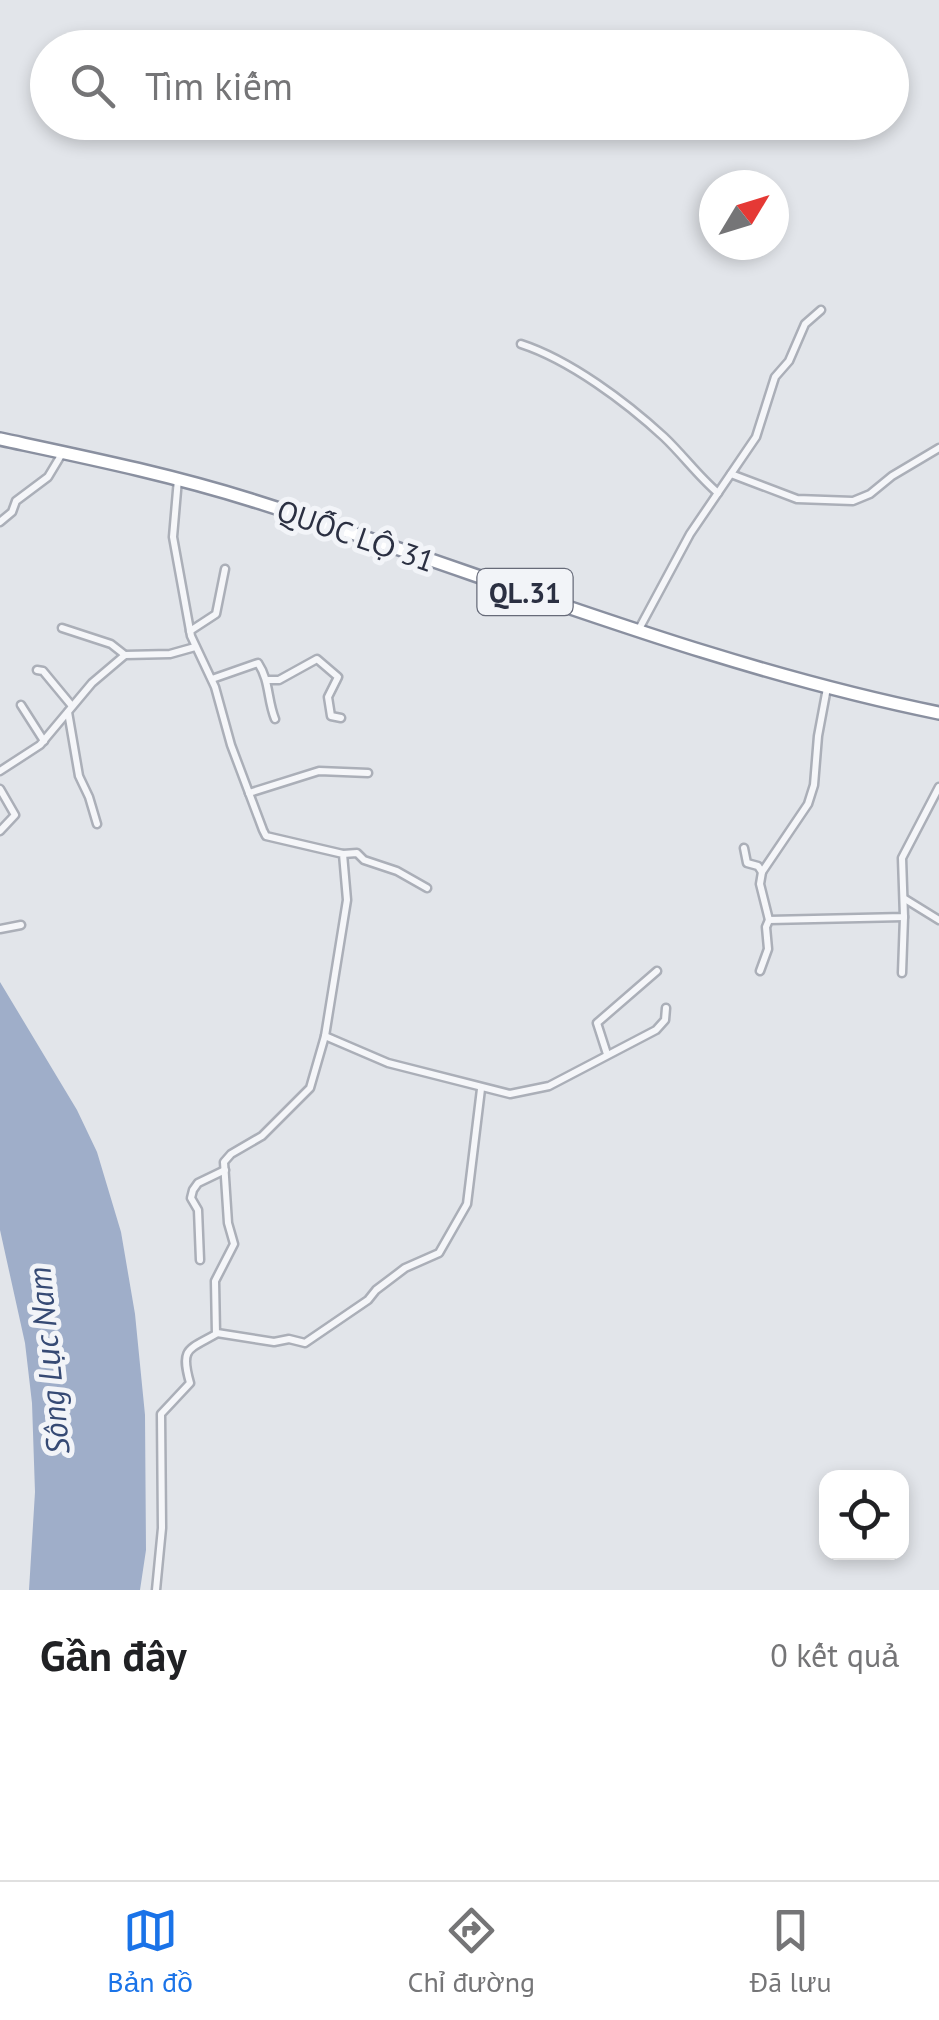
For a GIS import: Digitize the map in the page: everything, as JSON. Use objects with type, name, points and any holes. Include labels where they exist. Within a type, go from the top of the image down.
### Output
[{"type":"highway","name":"QUỐC LỘ 31","points":[[0,439],[114,463],[252,500],[717,658],[939,713]]},
{"type":"street","points":[[639,630],[690,534],[756,437],[776,377],[789,361],[805,324],[821,310]]},
{"type":"street","points":[[521,344],[553,358],[620,401],[663,436],[718,493]]},
{"type":"street","points":[[731,474],[797,499],[853,500],[870,494],[939,448]]},
{"type":"street","points":[[0,522],[12,512],[16,501],[48,477],[63,452]]},
{"type":"street","points":[[178,479],[173,537],[190,631],[212,679],[266,836],[343,854],[356,853],[427,888]]},
{"type":"street","points":[[190,631],[216,614],[225,569]]},
{"type":"street","points":[[62,628],[111,644],[126,655],[170,654],[195,647]]},
{"type":"street","points":[[1,769],[44,741],[92,683],[126,655]]},
{"type":"street","points":[[268,680],[279,680],[317,660],[338,678],[328,701],[331,716],[341,718]]},
{"type":"street","points":[[212,679],[258,664],[268,680],[275,719]]},
{"type":"street","points":[[36,670],[43,671],[70,708],[79,776],[90,796],[97,824]]},
{"type":"street","points":[[760,971],[768,949],[769,920],[760,884],[762,872],[808,804],[827,688]]},
{"type":"street","points":[[21,705],[44,741]]},
{"type":"street","points":[[250,793],[312,772],[368,774]]},
{"type":"street","points":[[902,972],[902,858],[939,786]]},
{"type":"street","points":[[0,789],[15,816],[0,831]]},
{"type":"street","points":[[744,848],[746,862],[762,872]]},
{"type":"street","points":[[216,1332],[214,1281],[234,1244],[228,1223],[227,1157],[262,1136],[307,1094],[325,1036],[347,900],[343,854]]},
{"type":"street","points":[[904,899],[939,920]]},
{"type":"street","points":[[769,920],[904,918]]},
{"type":"street","points":[[0,929],[22,925]]},
{"type":"street","points":[[606,1054],[597,1023],[657,971]]},
{"type":"street","points":[[325,1036],[388,1063],[510,1094],[538,1091],[660,1027],[666,1008]]},
{"type":"street","points":[[156,1590],[162,1528],[161,1414],[190,1382],[185,1358],[189,1350],[216,1332],[306,1343],[368,1300],[404,1268],[437,1255],[467,1204],[481,1089]]},
{"type":"street","points":[[200,1260],[193,1190],[198,1183],[225,1170]]},
{"type":"water","name":"Sông Lục Nam","points":[[0,982],[77,1110],[97,1152],[121,1232],[135,1314],[145,1415],[146,1550],[140,1590],[29,1590],[35,1492],[32,1403],[25,1343],[0,1230]]}]
